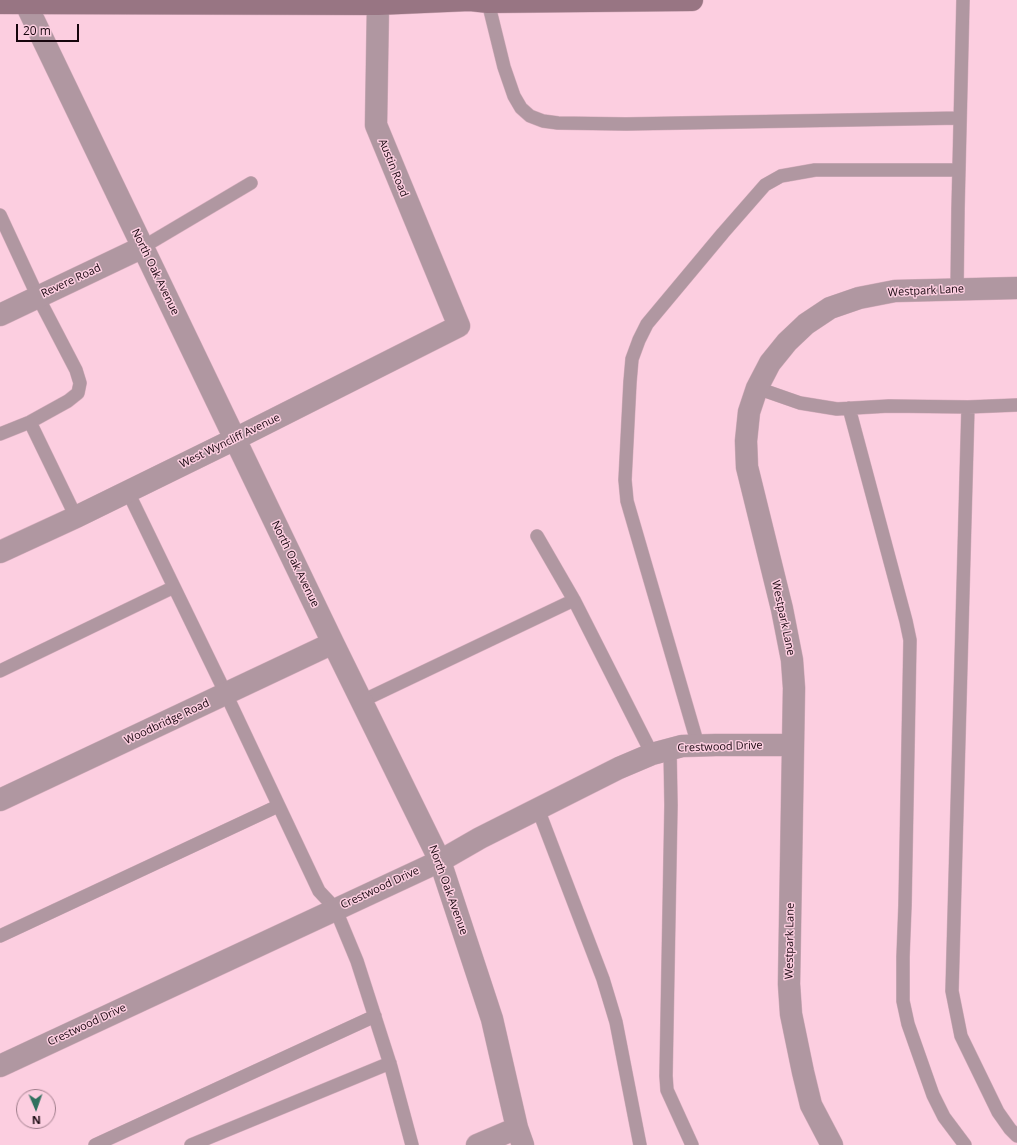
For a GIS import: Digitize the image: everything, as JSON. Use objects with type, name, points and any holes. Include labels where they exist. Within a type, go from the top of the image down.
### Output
[{"type":"main road","points":[[0,3],[25,1],[378,2],[470,0],[488,2],[692,0]]},
{"type":"street","name":"North Oak Avenue","points":[[25,1],[333,643],[440,860],[492,1019],[520,1136]]},
{"type":"street","name":"Austin Road","points":[[378,2],[376,125],[459,326]]},
{"type":"street","name":"Revere Road","points":[[0,315],[143,247]]},
{"type":"street","name":"Westpark Lane","points":[[832,1145],[811,1105],[791,1014],[789,984],[794,688],[792,660],[782,609],[747,467],[746,441],[749,412],[757,388],[770,362],[787,342],[806,324],[830,308],[859,298],[895,291],[1017,288]]},
{"type":"street","name":"West Wyncliff Avenue","points":[[0,552],[128,492],[459,326]]},
{"type":"street","name":"Woodbridge Road","points":[[0,800],[333,643]]},
{"type":"street","name":"Crestwood Drive","points":[[0,1066],[440,860],[480,838],[619,768],[661,752],[682,746],[792,745]]},
{"type":"street","points":[[476,1145],[520,1136]]},
{"type":"lane","points":[[957,290],[963,0]]},
{"type":"lane","points":[[488,2],[504,67],[514,96],[521,108],[530,116],[543,121],[558,123],[626,124],[960,118]]},
{"type":"lane","points":[[698,745],[627,501],[625,480],[630,382],[632,359],[639,340],[647,324],[723,232],[765,185],[781,176],[815,170],[959,170]]},
{"type":"lane","points":[[143,247],[251,183]]},
{"type":"lane","points":[[0,215],[38,297],[76,370],[80,383],[78,393],[68,401],[30,422],[0,434]]},
{"type":"lane","points":[[757,388],[800,404],[836,409],[889,406],[968,407],[1017,405]]},
{"type":"lane","points":[[968,407],[952,991],[961,1036],[998,1112],[1010,1130],[1017,1136]]},
{"type":"lane","points":[[848,408],[910,640],[903,1001],[908,1024],[933,1095],[944,1116],[965,1145]]},
{"type":"lane","points":[[30,422],[76,517]]},
{"type":"lane","points":[[128,492],[226,694],[319,892],[335,908],[357,961],[375,1016],[390,1063],[412,1145]]},
{"type":"lane","points":[[537,536],[661,752],[671,805],[667,1090],[692,1145]]},
{"type":"lane","points":[[0,671],[174,588]]},
{"type":"lane","points":[[362,701],[574,600]]},
{"type":"lane","points":[[0,936],[278,806]]},
{"type":"lane","points":[[538,810],[603,979],[616,1022],[640,1145]]},
{"type":"lane","points":[[95,1145],[375,1016]]},
{"type":"lane","points":[[191,1145],[390,1063]]}]
